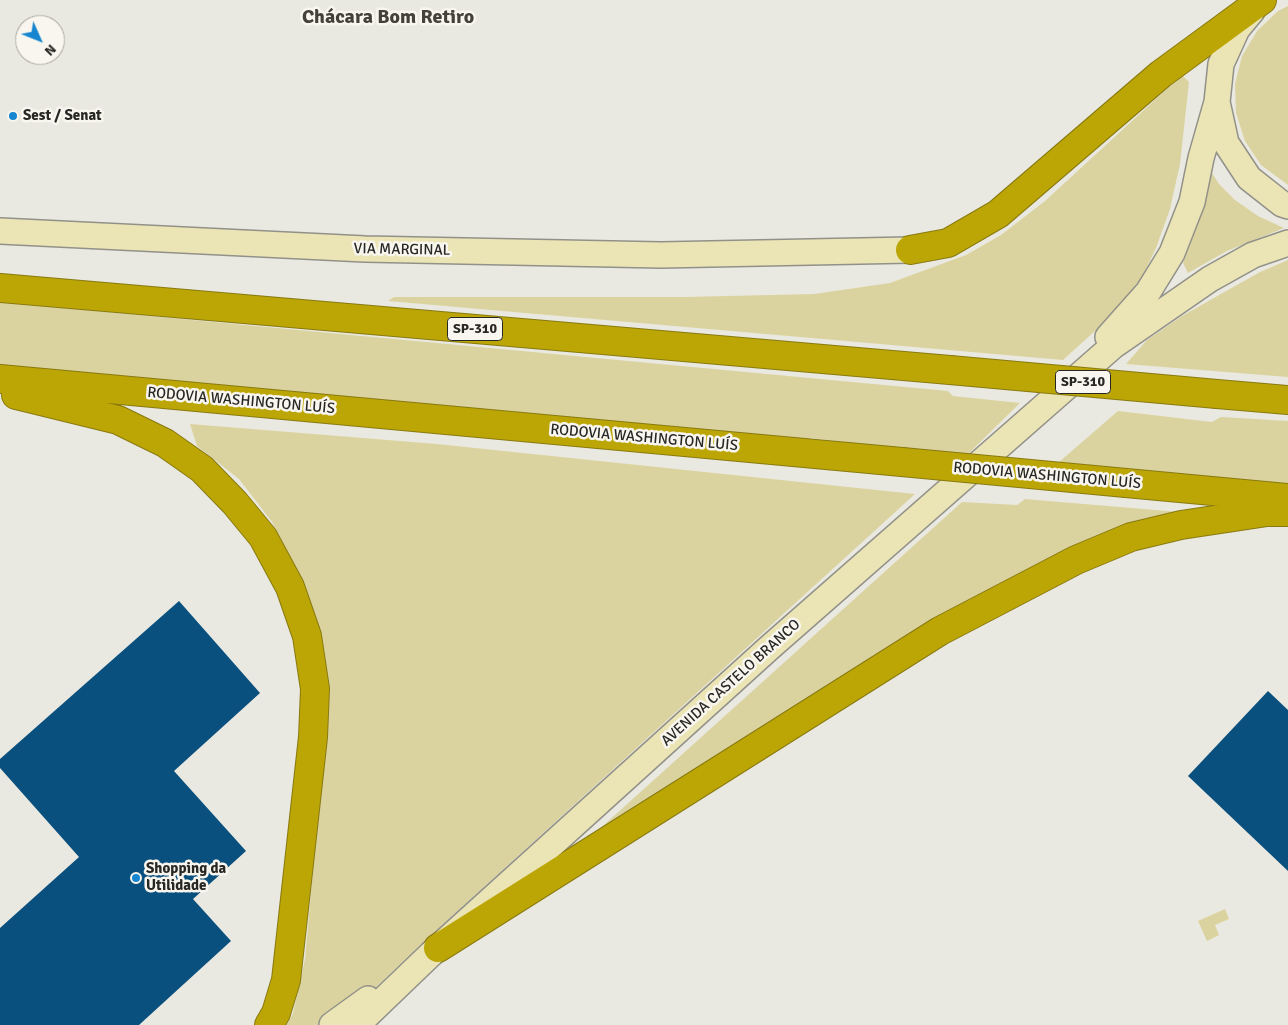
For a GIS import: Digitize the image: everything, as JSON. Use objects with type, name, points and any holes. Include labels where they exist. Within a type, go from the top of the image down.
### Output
[{"type":"highway","points":[[910,250],[948,243],[998,214],[1161,74],[1262,0]]},
{"type":"highway","name":"SP-310","points":[[0,288],[1288,400]]},
{"type":"highway","name":"RODOVIA WASHINGTON LUÍS","points":[[0,379],[1288,498]]},
{"type":"highway","points":[[0,391],[118,420],[165,443],[202,469],[235,503],[263,537],[290,587],[307,636],[315,689],[313,737],[286,980],[276,1013],[269,1025]]},
{"type":"highway","points":[[435,951],[940,631],[1076,560],[1130,537],[1181,525],[1267,512],[1288,512]]},
{"type":"main road","points":[[1262,0],[1236,28],[1221,64],[1217,102],[1226,143],[1249,178],[1282,204],[1288,206]]},
{"type":"main road","name":"AVENIDA CASTELO BRANCO","points":[[1034,415],[1148,292],[1172,253],[1192,202],[1217,102]]},
{"type":"main road","name":"VIA MARGINAL","points":[[0,231],[365,249],[661,255],[910,250]]},
{"type":"main road","name":"AVENIDA CASTELO BRANCO","points":[[358,1025],[435,951],[769,648],[1113,346],[1162,310],[1210,279],[1253,255],[1288,243]]},
{"type":"main road","name":"AVENIDA CASTELO BRANCO","points":[[332,1025],[435,951]]},
{"type":"shaded area","points":[[1288,6],[1288,185],[1261,165],[1245,141],[1236,113],[1235,84],[1242,56],[1257,31],[1278,11]]},
{"type":"shaded area","points":[[1182,75],[1189,82],[1180,164],[1170,209],[1156,248],[1138,286],[1116,312],[1063,360],[388,301],[394,297],[684,297],[814,294],[890,283],[966,255],[1001,235],[1045,201]]},
{"type":"shaded area","points":[[1210,170],[1219,184],[1235,200],[1258,216],[1284,228],[1227,251],[1188,273],[1183,263],[1199,221]]},
{"type":"shaded area","points":[[1288,260],[1288,377],[1126,364],[1147,340],[1182,316],[1260,272]]},
{"type":"shaded area","points":[[0,302],[948,391],[953,396],[1020,403],[966,456],[811,438],[804,443],[0,365]]},
{"type":"shaded area","points":[[1118,411],[1212,422],[1221,417],[1288,421],[1288,485],[1059,462]]},
{"type":"shaded area","points":[[190,424],[437,444],[915,494],[428,938],[336,1025],[287,1025],[293,1013],[305,959],[325,737],[319,632],[299,574],[272,522],[239,479],[197,446]]},
{"type":"shaded area","points":[[1025,499],[1191,513],[1142,526],[585,842],[962,502],[1017,505]]},
{"type":"shaded area","points":[[1225,909],[1229,919],[1215,925],[1219,935],[1207,941],[1198,921]]},
{"type":"building","points":[[179,601],[260,693],[174,771],[246,851],[193,899],[231,941],[139,1025],[0,1025],[0,928],[79,857],[0,768],[0,759]]},
{"type":"building","points":[[1268,691],[1288,710],[1288,871],[1188,776]]},
{"type":"place","name":"Sest / Senat","points":[[13,116]]},
{"type":"place","name":"Shopping da Utilidade","points":[[136,878]]},
{"type":"district","name":"Chácara Bom Retiro","points":[[388,18]]}]
